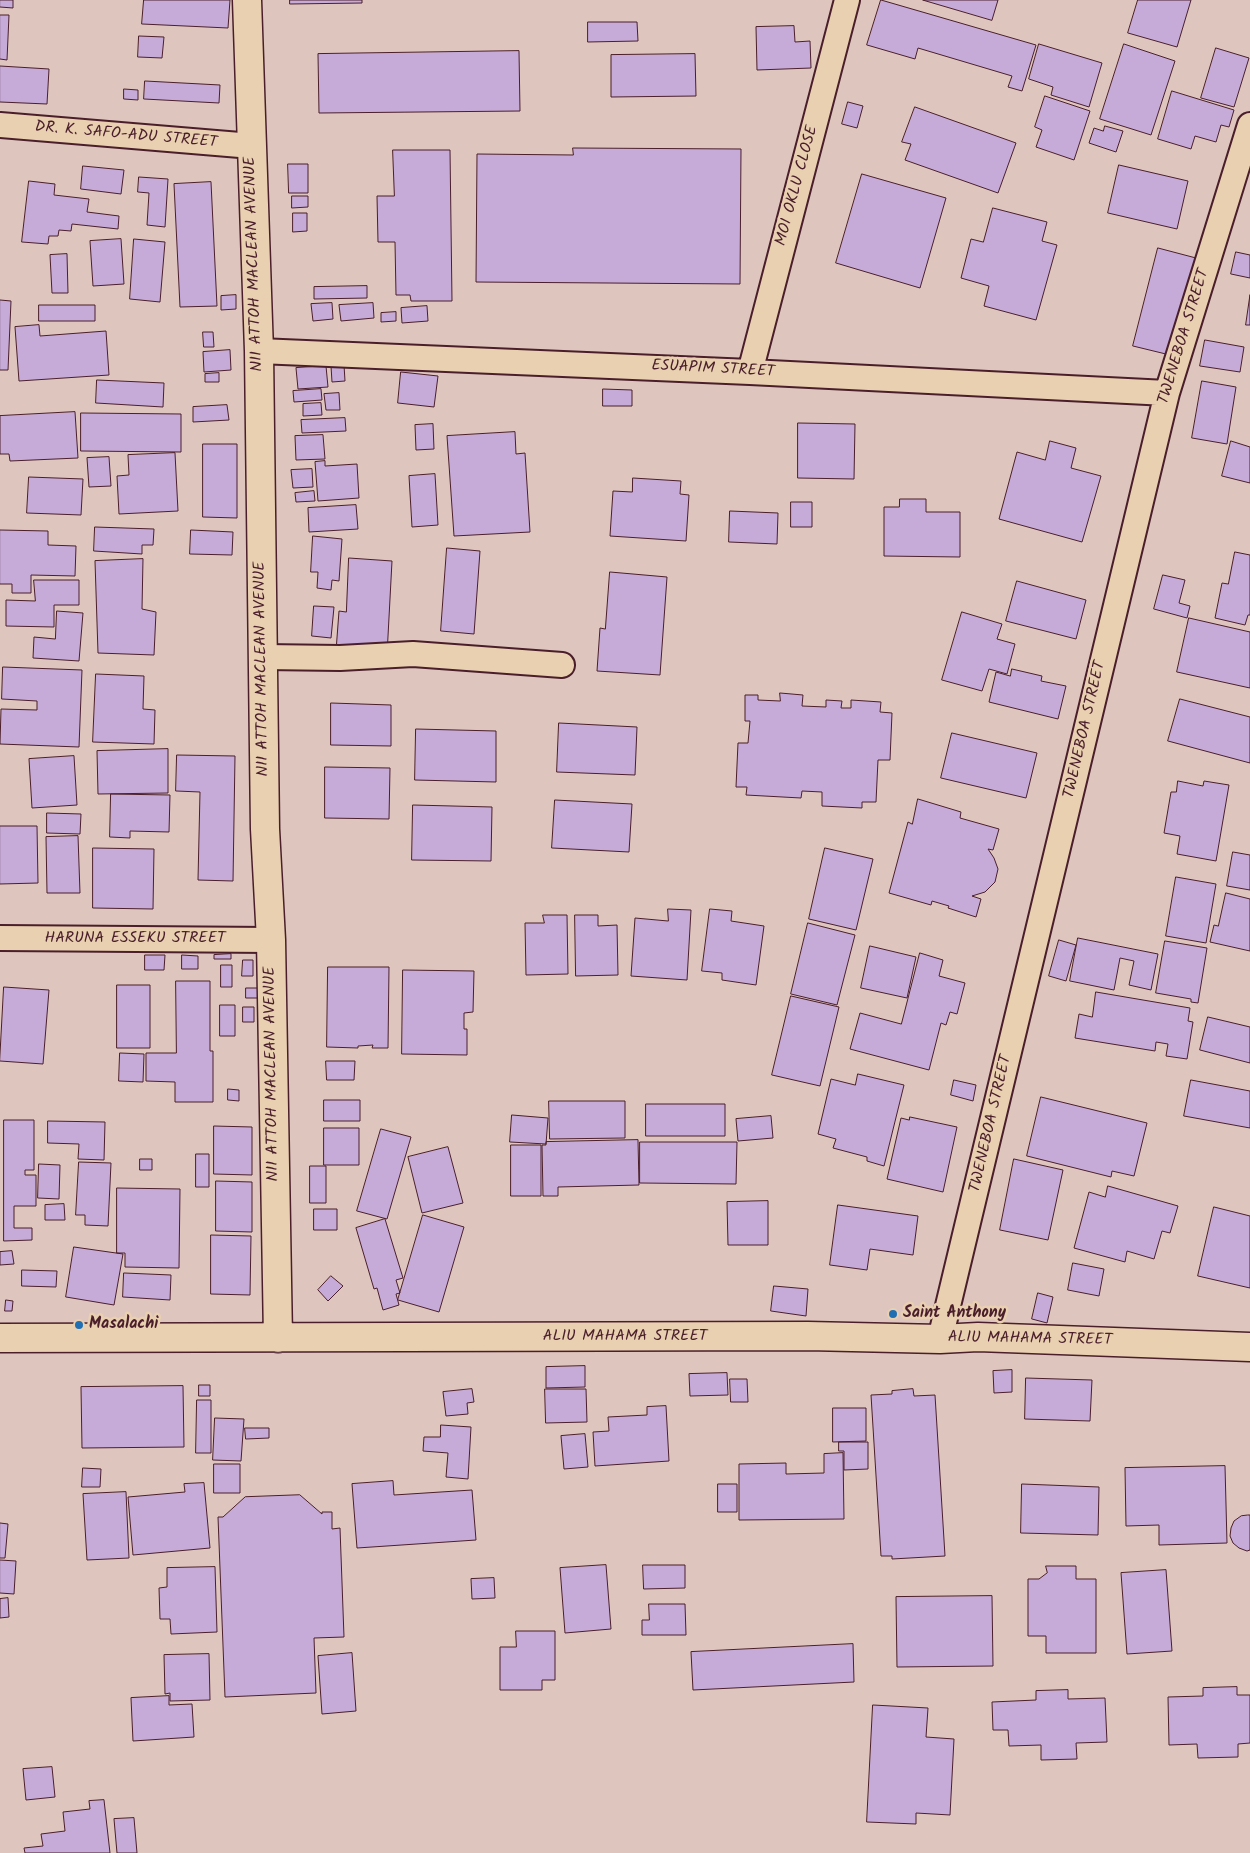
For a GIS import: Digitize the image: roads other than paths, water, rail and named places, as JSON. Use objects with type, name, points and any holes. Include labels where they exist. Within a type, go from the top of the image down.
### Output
[{"type":"street","name":"NII ATTOH MACLEAN AVENUE","points":[[247,0],[258,351],[264,657],[265,830],[270,940],[278,1338]]},
{"type":"street","name":"MOI OKLU CLOSE","points":[[750,372],[847,0]]},
{"type":"street","name":"DR. K. SAFO-ADU STREET","points":[[0,125],[252,146]]},
{"type":"street","name":"TWENEBOA STREET","points":[[940,1340],[1167,393],[1250,125]]},
{"type":"street","name":"ESUAPIM STREET","points":[[258,351],[750,372],[1167,393]]},
{"type":"street","points":[[264,657],[340,658],[413,654],[562,665]]},
{"type":"street","name":"HARUNA ESSEKU STREET","points":[[0,938],[270,940]]},
{"type":"street","name":"ALIU MAHAMA STREET","points":[[0,1338],[808,1336],[940,1340],[978,1337],[1250,1347]]},
{"type":"place","name":"Saint Anthony","points":[[893,1314]]},
{"type":"place","name":"Masalachi","points":[[79,1325]]}]
